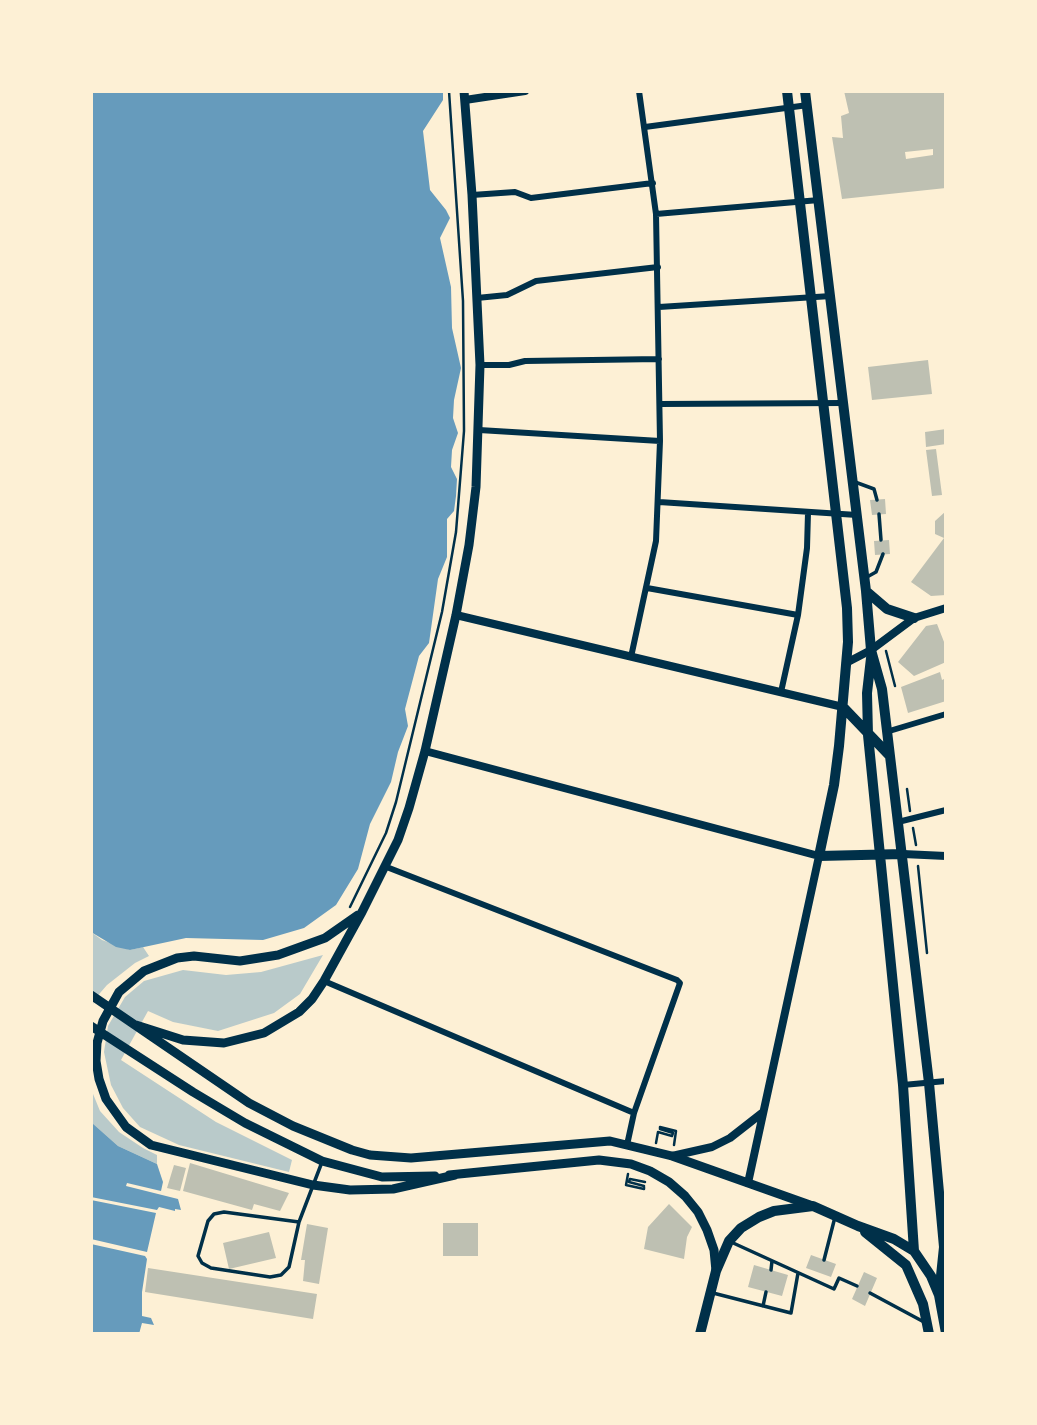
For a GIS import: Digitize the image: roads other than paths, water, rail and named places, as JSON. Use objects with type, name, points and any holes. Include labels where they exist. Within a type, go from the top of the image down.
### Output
[{"type":"main road","points":[[786,91],[847,608],[843,707],[834,785],[819,856],[903,854]]},
{"type":"main road","points":[[806,91],[871,650],[882,689],[929,1083],[944,1247],[939,1295]]},
{"type":"main road","points":[[136,1025],[183,1040],[224,1043],[264,1033],[299,1012],[313,999],[362,912],[398,840],[410,808],[456,615],[472,517],[479,430],[477,298],[464,95]]},
{"type":"main road","points":[[865,585],[887,609],[915,618]]},
{"type":"main road","points":[[871,650],[867,693],[868,735],[903,1085],[914,1251]]},
{"type":"main road","points":[[843,707],[889,755]]},
{"type":"main road","points":[[362,912],[326,938],[299,949],[253,960],[224,961],[194,956],[160,963],[144,971],[120,992],[103,1021],[97,1043],[99,1079],[106,1099],[121,1121],[138,1138],[151,1145],[313,1185],[351,1190],[393,1189],[455,1175]]},
{"type":"main road","points":[[91,995],[249,1102],[332,1144],[370,1155],[411,1158],[610,1141],[672,1156],[836,1215],[894,1239],[914,1251],[931,1276],[945,1310],[946,1333]]},
{"type":"main road","points":[[91,1026],[245,1123],[322,1161],[382,1177],[455,1175],[599,1160],[631,1164],[650,1171],[669,1182],[698,1212],[714,1250],[716,1271]]},
{"type":"main road","points":[[700,1334],[716,1271],[729,1241],[741,1228],[758,1217],[774,1211],[813,1206]]},
{"type":"main road","points":[[858,1226],[906,1265],[922,1301],[929,1329]]},
{"type":"street","points":[[464,95],[525,91]]},
{"type":"street","points":[[631,657],[656,541],[660,441],[656,214],[639,91]]},
{"type":"street","points":[[645,127],[808,105]]},
{"type":"street","points":[[472,195],[514,192],[531,198],[653,183]]},
{"type":"street","points":[[656,214],[819,200]]},
{"type":"street","points":[[477,298],[507,295],[536,281],[658,267]]},
{"type":"street","points":[[659,307],[831,296]]},
{"type":"street","points":[[480,365],[509,365],[525,361],[659,359]]},
{"type":"street","points":[[660,404],[843,403]]},
{"type":"street","points":[[479,430],[660,441]]},
{"type":"street","points":[[659,502],[857,515]]},
{"type":"street","points":[[781,692],[798,615],[807,548],[808,513]]},
{"type":"street","points":[[647,588],[798,615]]},
{"type":"street","points":[[846,663],[884,642],[915,618],[946,608]]},
{"type":"street","points":[[456,615],[843,707]]},
{"type":"street","points":[[886,732],[946,714]]},
{"type":"street","points":[[425,751],[819,856],[748,1183]]},
{"type":"street","points":[[898,822],[946,810]]},
{"type":"street","points":[[903,854],[946,856]]},
{"type":"street","points":[[384,866],[664,975],[680,984],[634,1113],[627,1144]]},
{"type":"street","points":[[324,981],[634,1113]]},
{"type":"street","points":[[903,1085],[946,1081]]},
{"type":"street","points":[[672,1156],[712,1147],[730,1138],[762,1113]]},
{"type":"lane","points":[[853,481],[874,489],[877,499]]},
{"type":"lane","points":[[879,514],[881,540]]},
{"type":"lane","points":[[865,585],[876,572],[883,554]]},
{"type":"lane","points":[[299,1222],[224,1212],[214,1214],[208,1221],[198,1256],[202,1263],[211,1268],[270,1277],[281,1275],[289,1267],[299,1222],[322,1161]]},
{"type":"lane","points":[[824,1260],[836,1215]]},
{"type":"lane","points":[[729,1241],[834,1289],[839,1278],[858,1286]]},
{"type":"lane","points":[[771,1270],[772,1261]]},
{"type":"lane","points":[[711,1293],[791,1313],[798,1273]]},
{"type":"lane","points":[[817,1281],[819,1273]]},
{"type":"lane","points":[[763,1306],[766,1292]]},
{"type":"lane","points":[[870,1293],[929,1329]]},
{"type":"water","points":[[91,91],[443,91],[443,100],[423,131],[430,190],[450,218],[440,238],[451,287],[452,328],[461,368],[454,400],[453,418],[458,433],[452,450],[451,467],[457,479],[456,496],[454,511],[447,519],[447,557],[438,579],[429,643],[419,656],[405,709],[408,726],[391,782],[370,824],[358,869],[336,905],[304,928],[263,940],[186,938],[130,950],[116,947],[91,932]]},
{"type":"water","points":[[91,1122],[118,1146],[157,1164],[163,1182],[161,1191],[127,1183],[126,1186],[178,1199],[181,1210],[159,1207],[157,1210],[91,1197]]},
{"type":"water","points":[[91,1200],[156,1213],[147,1252],[91,1239]]},
{"type":"water","points":[[91,1244],[145,1256],[147,1259],[142,1316],[151,1318],[154,1325],[142,1323],[139,1334],[91,1334]]}]
